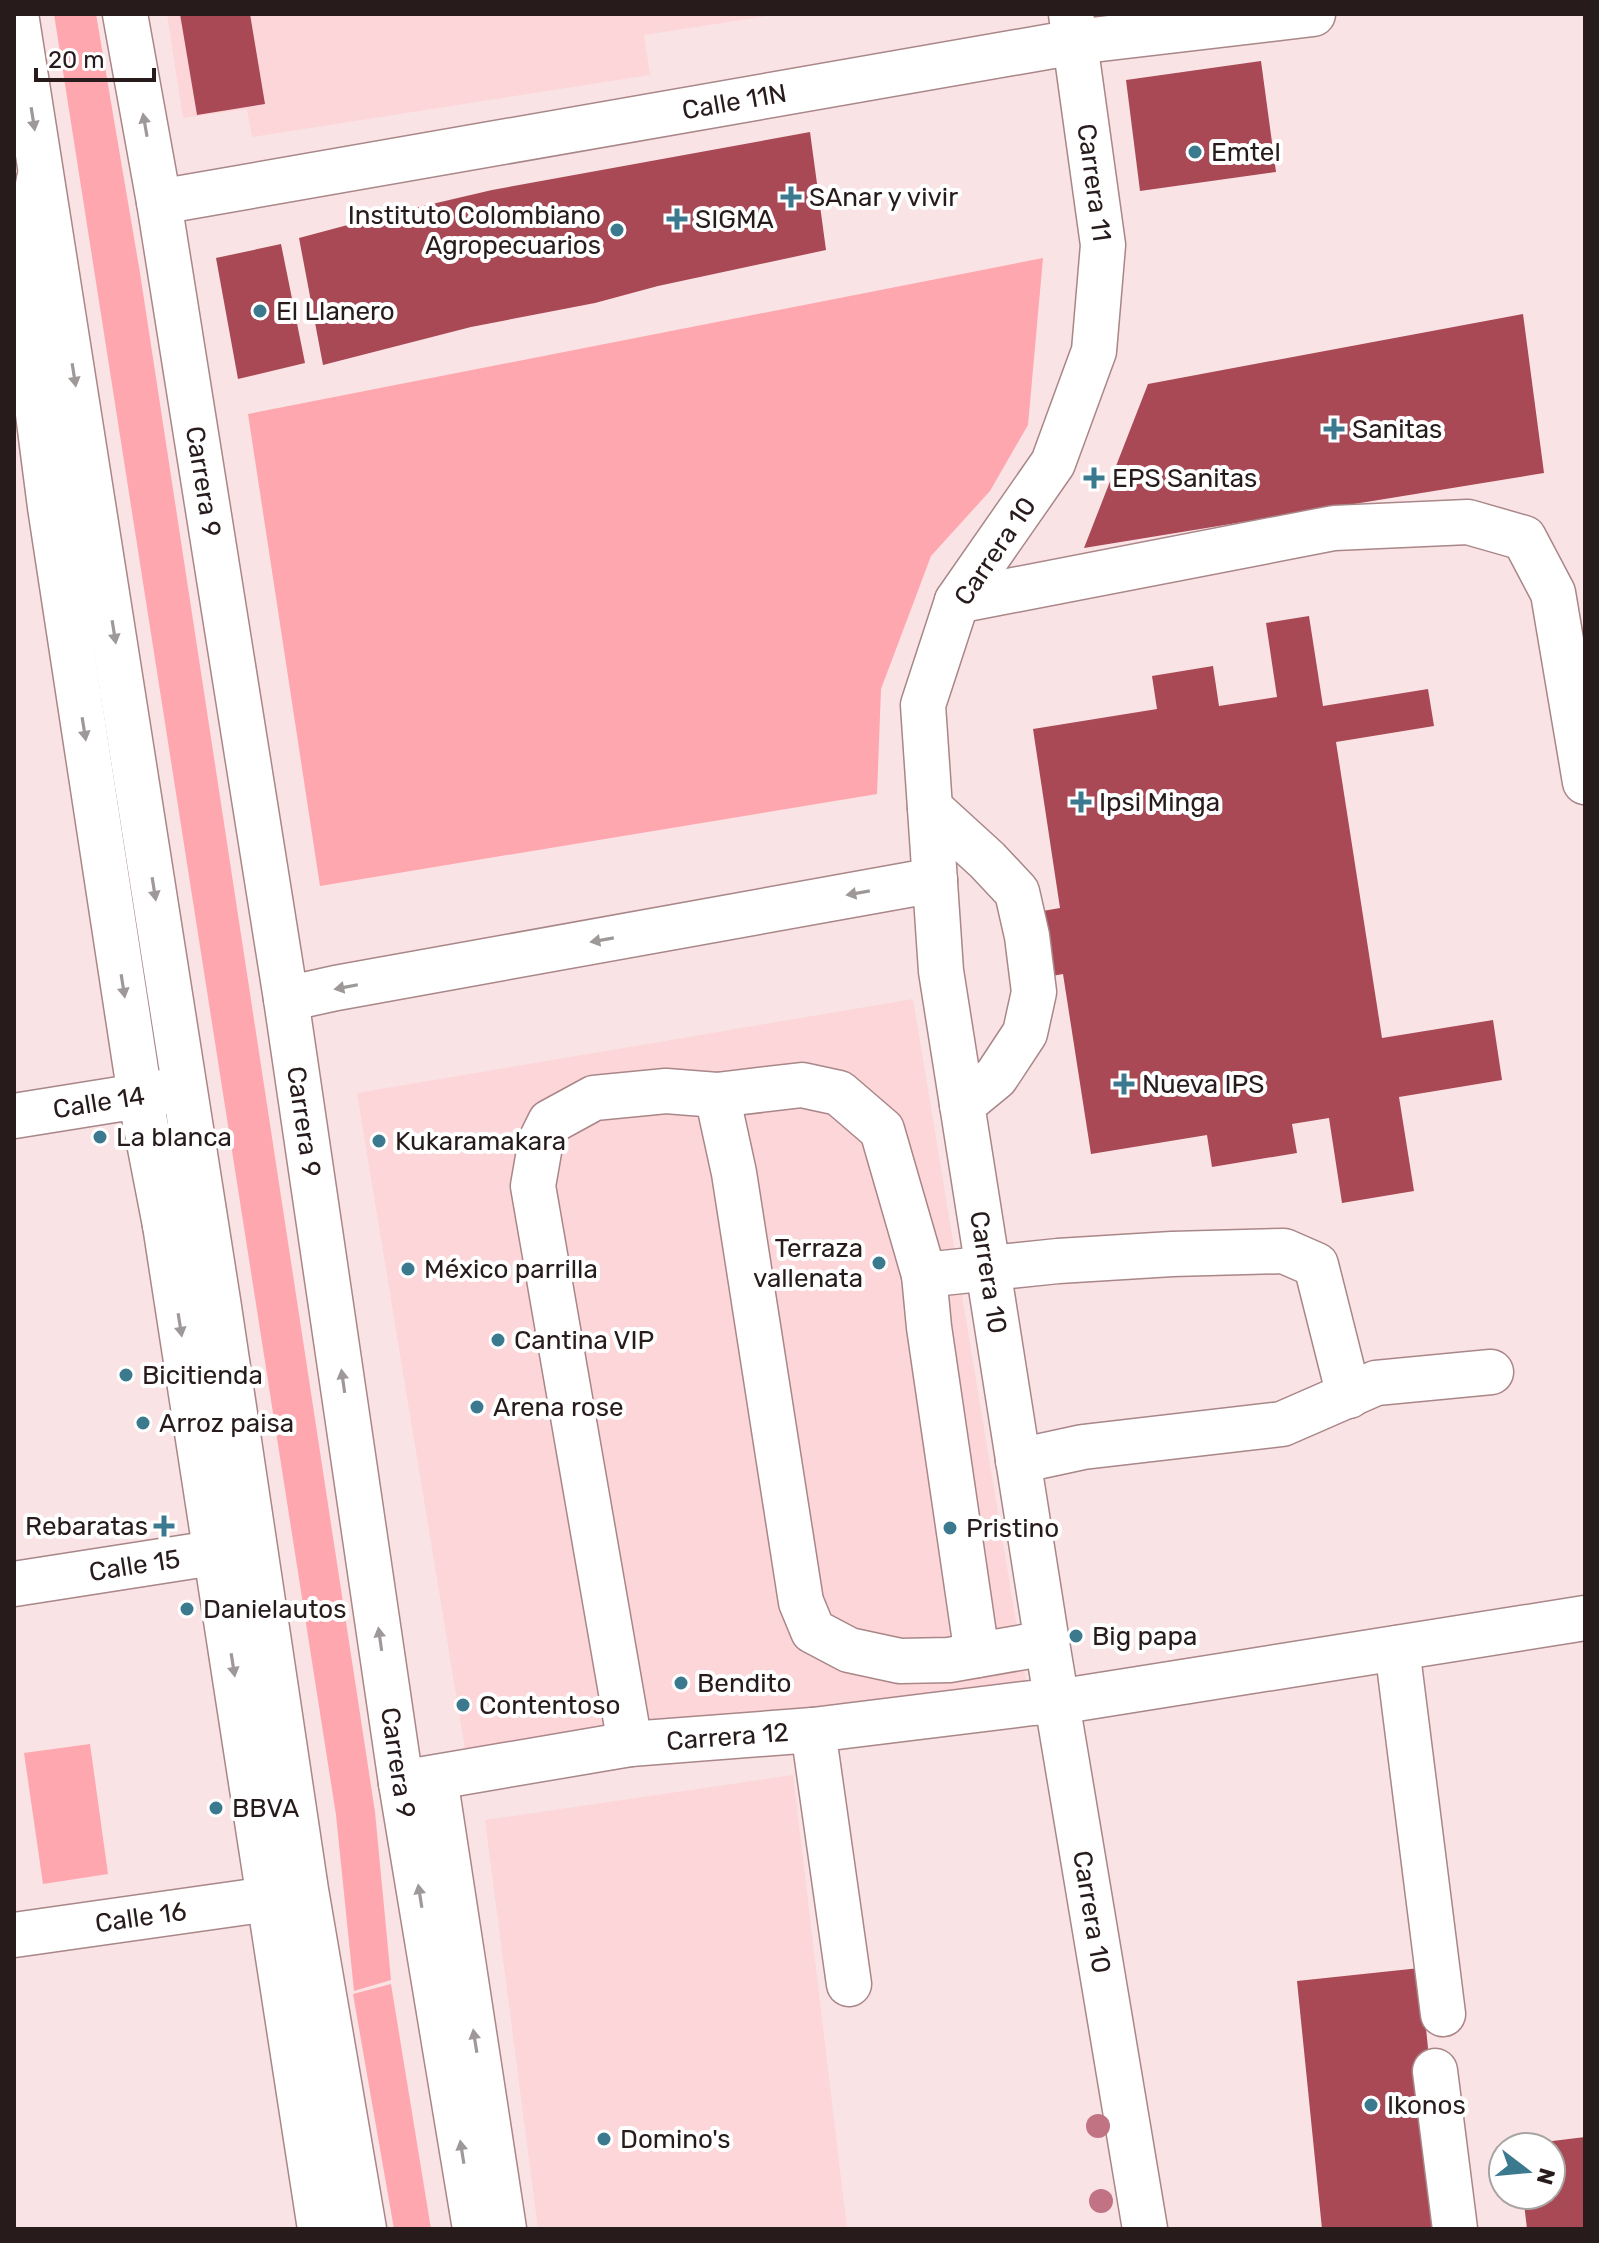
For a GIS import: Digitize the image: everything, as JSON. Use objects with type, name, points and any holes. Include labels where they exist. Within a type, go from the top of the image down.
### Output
[{"type":"street","points":[[16,14],[219,1307],[236,1550],[268,1899],[320,2229]]},
{"type":"street","name":"Carrera 9","points":[[125,14],[159,202],[286,999],[418,1780],[475,2229]]},
{"type":"street","name":"Calle 11N","points":[[159,202],[1073,28],[1313,14]]},
{"type":"street","name":"Carrera 11","points":[[1073,28],[1103,245],[1094,351]]},
{"type":"street","points":[[41,165],[29,235],[26,305],[33,375],[32,510],[165,1225],[306,1890],[364,2229]]},
{"type":"street","points":[[14,269],[33,375]]},
{"type":"street","name":"Carrera 10","points":[[1094,351],[1053,463],[957,601],[923,705],[941,971],[1047,1643],[1145,2229]]},
{"type":"street","points":[[957,601],[1334,528],[1468,522],[1524,538],[1553,593],[1585,782]]},
{"type":"street","points":[[930,808],[1017,892],[1027,936],[1034,992],[1025,1033],[996,1077],[962,1105]]},
{"type":"street","points":[[286,999],[935,880]]},
{"type":"street","points":[[630,1744],[533,1186],[541,1140],[550,1122],[594,1098],[666,1091],[717,1095],[802,1085],[839,1093],[882,1130],[924,1275],[977,1655]]},
{"type":"street","name":"Calle 14","points":[[14,1116],[185,1088]]},
{"type":"street","points":[[717,1095],[734,1173],[801,1602],[813,1631],[849,1650],[900,1661],[949,1660],[1047,1643]]},
{"type":"street","points":[[165,1225],[219,1307]]},
{"type":"street","points":[[924,1275],[1072,1260],[1284,1251],[1316,1265],[1349,1396]]},
{"type":"street","points":[[1018,1461],[1083,1447],[1282,1424],[1376,1383],[1491,1372]]},
{"type":"street","name":"Calle 15","points":[[14,1584],[236,1550]]},
{"type":"street","name":"Carrera 12","points":[[418,1780],[630,1744],[813,1730],[1057,1702],[1585,1618]]},
{"type":"street","points":[[1397,1648],[1443,2014]]},
{"type":"street","points":[[813,1730],[849,1984]]},
{"type":"street","points":[[418,1780],[504,2229]]},
{"type":"street","name":"Calle 16","points":[[14,1935],[268,1899]]},
{"type":"street","points":[[1435,2071],[1455,2229]]},
{"type":"shaded area","points":[[54,14],[96,14],[140,273],[375,1812],[391,1980],[354,1991],[336,1815]]},
{"type":"shaded area","points":[[167,14],[780,14],[644,35],[650,75],[252,137],[247,109],[183,118]]},
{"type":"shaded area","points":[[1043,258],[1028,425],[990,491],[931,556],[881,689],[877,794],[320,886],[248,414]]},
{"type":"shaded area","points":[[913,999],[1026,1682],[465,1749],[357,1093]]},
{"type":"shaded area","points":[[90,1744],[108,1874],[43,1884],[24,1753]]},
{"type":"shaded area","points":[[793,1775],[847,2229],[538,2229],[485,1820]]},
{"type":"shaded area","points":[[391,1984],[431,2229],[394,2229],[353,1994]]},
{"type":"building","points":[[180,14],[250,14],[265,104],[197,115]]},
{"type":"building","name":"Emtel","points":[[1261,61],[1276,172],[1140,191],[1126,80]]},
{"type":"building","points":[[810,132],[826,250],[658,286],[595,303],[471,327],[323,365],[299,238],[492,190]]},
{"type":"building","name":"El Llanero","points":[[281,244],[305,363],[238,379],[216,258]]},
{"type":"building","name":"Sanitas","points":[[1523,314],[1544,473],[1084,548],[1148,384]]},
{"type":"building","name":"Nueva IPS","points":[[1309,616],[1323,706],[1428,689],[1434,726],[1336,742],[1382,1038],[1493,1020],[1502,1080],[1399,1097],[1414,1191],[1342,1203],[1329,1118],[1292,1124],[1297,1153],[1212,1167],[1207,1135],[1091,1154],[1063,974],[1041,978],[1031,913],[1060,908],[1033,729],[1157,709],[1152,676],[1213,666],[1219,706],[1277,697],[1266,623]]},
{"type":"building","name":"Ikonos","points":[[1420,1968],[1446,2229],[1322,2229],[1297,1981]]},
{"type":"building","points":[[1585,2137],[1585,2229],[1527,2229],[1525,2211],[1567,2211],[1567,2139]]},
{"type":"place","name":"Emtel","points":[[1195,152]]},
{"type":"place","name":"SAnar y vivir","points":[[791,197]]},
{"type":"place","name":"SIGMA","points":[[677,219]]},
{"type":"place","name":"Instituto Colombiano Agropecuarios","points":[[617,230]]},
{"type":"place","name":"El Llanero","points":[[260,311]]},
{"type":"place","name":"Sanitas","points":[[1334,429]]},
{"type":"place","name":"EPS Sanitas","points":[[1094,478]]},
{"type":"place","name":"Ipsi Minga","points":[[1081,802]]},
{"type":"place","name":"Nueva IPS","points":[[1124,1084]]},
{"type":"place","name":"La blanca","points":[[100,1137]]},
{"type":"place","name":"Kukaramakara","points":[[379,1141]]},
{"type":"place","name":"Terraza vallenata","points":[[879,1263]]},
{"type":"place","name":"México parrilla","points":[[408,1269]]},
{"type":"place","name":"Cantina VIP","points":[[498,1340]]},
{"type":"place","name":"Bicitienda","points":[[126,1375]]},
{"type":"place","name":"Arena rose","points":[[477,1407]]},
{"type":"place","name":"Arroz paisa","points":[[143,1423]]},
{"type":"place","name":"Rebaratas","points":[[164,1526]]},
{"type":"place","name":"Pristino","points":[[950,1528]]},
{"type":"place","name":"Danielautos","points":[[187,1609]]},
{"type":"place","name":"Big papa","points":[[1076,1636]]},
{"type":"place","name":"Bendito","points":[[681,1683]]},
{"type":"place","name":"Contentoso","points":[[463,1705]]},
{"type":"place","name":"BBVA","points":[[216,1808]]},
{"type":"place","name":"Ikonos","points":[[1371,2105]]},
{"type":"place","name":"Domino's","points":[[604,2139]]}]
